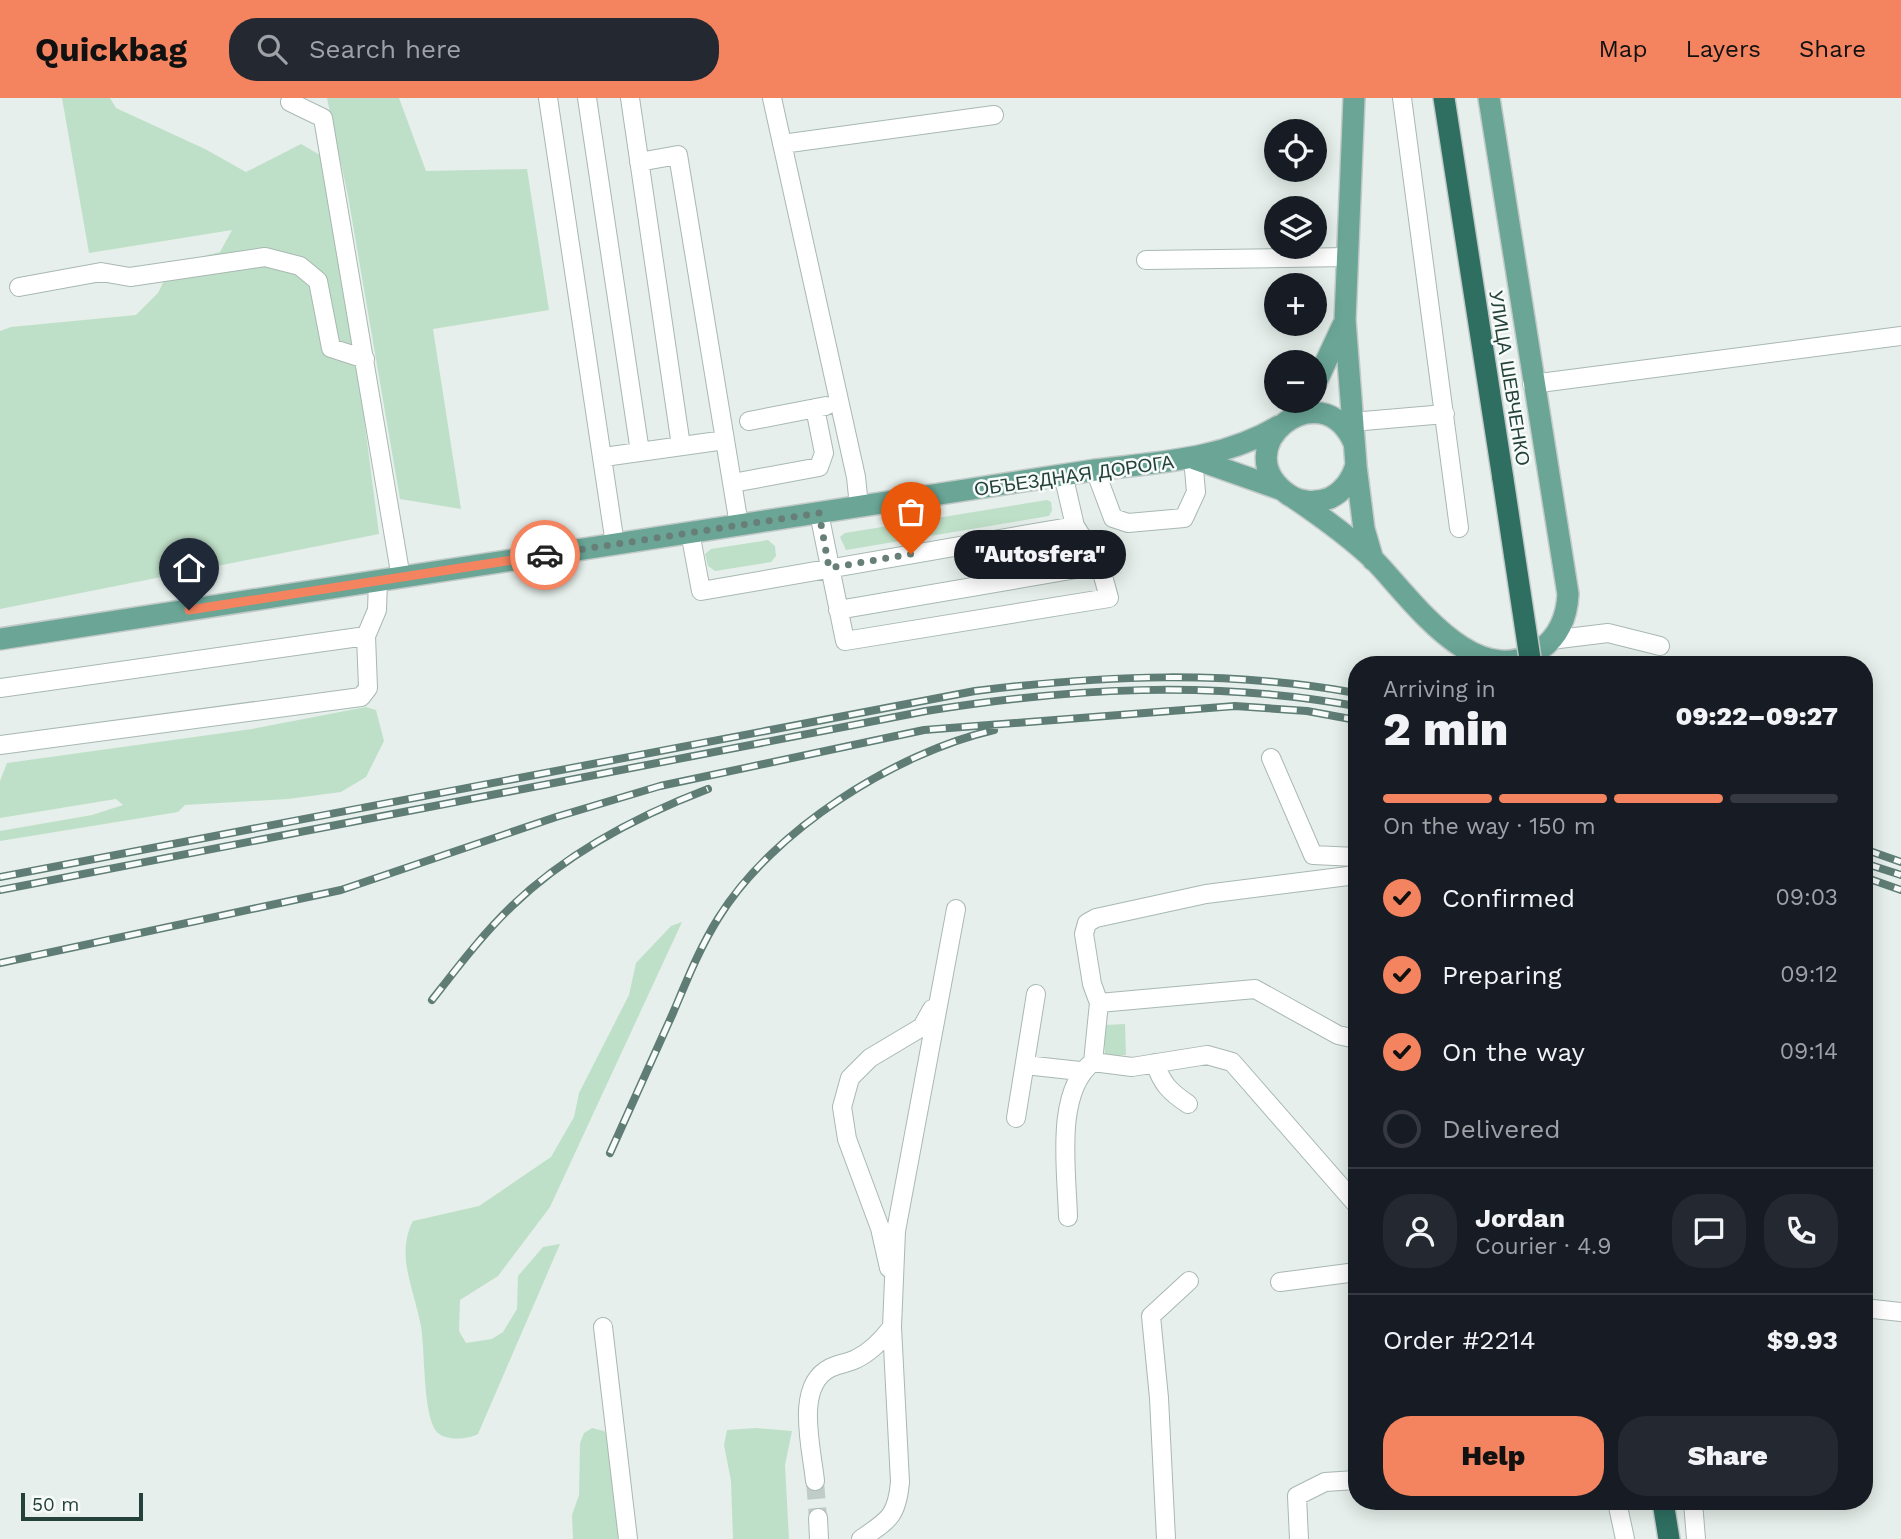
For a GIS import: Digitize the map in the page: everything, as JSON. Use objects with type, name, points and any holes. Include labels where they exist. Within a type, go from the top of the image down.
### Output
[{"type":"highway","name":"УЛИЦА ШЕВЧЕНКО","points":[[1444,98],[1530,656]]},
{"type":"highway","points":[[1664,1510],[1669,1539]]},
{"type":"main road","points":[[1354,98],[1346,320],[1356,465],[1364,529],[1373,560]]},
{"type":"main road","points":[[1489,98],[1532,384],[1568,594],[1564,619],[1551,640],[1535,653],[1526,656]]},
{"type":"main road","points":[[1327,360],[1346,320]]},
{"type":"main road","points":[[1353,432],[1329,416],[1314,412],[1292,415],[1271,437],[1267,457],[1269,471],[1287,493],[1323,517],[1373,560],[1428,622],[1473,652],[1486,656]]},
{"type":"main road","name":"ОБЪЕЗДНАЯ ДОРОГА","points":[[0,639],[1063,474],[1192,458],[1238,448],[1292,415]]},
{"type":"main road","points":[[1192,458],[1311,502],[1329,498],[1349,481],[1356,465]]},
{"type":"street","points":[[548,98],[615,544]]},
{"type":"street","points":[[587,98],[640,452]]},
{"type":"street","points":[[630,98],[681,446]]},
{"type":"street","points":[[772,98],[859,506]]},
{"type":"street","points":[[1402,98],[1459,528]]},
{"type":"street","points":[[290,102],[323,118],[401,578]]},
{"type":"street","points":[[782,144],[994,116]]},
{"type":"street","points":[[639,162],[678,155],[739,525]]},
{"type":"street","points":[[19,287],[101,272],[130,277],[265,257],[300,266],[318,281],[331,348],[365,359]]},
{"type":"street","points":[[1146,260],[1348,257]]},
{"type":"street","points":[[1532,384],[1901,336]]},
{"type":"street","points":[[749,421],[839,403]]},
{"type":"street","points":[[733,483],[819,467],[824,453],[815,408]]},
{"type":"street","points":[[1353,432],[1445,414]]},
{"type":"street","points":[[604,457],[725,440]]},
{"type":"street","points":[[1095,470],[1113,518],[1128,523],[1184,518],[1196,492],[1192,458]]},
{"type":"street","points":[[819,513],[845,641],[1109,598],[1100,565],[1075,526],[1063,474]]},
{"type":"street","points":[[690,533],[701,591],[1075,526]]},
{"type":"street","points":[[838,610],[1100,565]]},
{"type":"street","points":[[0,745],[361,697],[368,688],[366,636],[377,610],[378,581]]},
{"type":"street","points":[[1551,640],[1608,633],[1660,646]]},
{"type":"street","points":[[0,688],[366,636]]},
{"type":"street","points":[[1271,758],[1312,855],[1348,857]]},
{"type":"street","points":[[1068,1217],[1065,1130],[1086,1066],[1099,1003],[1091,984],[1084,934],[1087,923],[1096,918],[1206,894],[1348,876]]},
{"type":"street","points":[[861,1539],[888,1522],[898,1503],[900,1482],[892,1327],[896,1231],[956,909]]},
{"type":"street","points":[[1099,1003],[1255,989],[1338,1035],[1348,1037]]},
{"type":"street","points":[[1016,1118],[1036,994]]},
{"type":"street","points":[[894,1294],[880,1228],[847,1139],[842,1107],[850,1078],[870,1058],[922,1027],[939,996]]},
{"type":"street","points":[[1025,1065],[1132,1067],[1208,1055],[1232,1062],[1348,1195]]},
{"type":"street","points":[[1155,1063],[1170,1092],[1188,1104]]},
{"type":"street","points":[[1280,1282],[1348,1273]]},
{"type":"street","points":[[1166,1539],[1159,1398],[1151,1316],[1189,1281]]},
{"type":"street","points":[[1873,1309],[1901,1312]]},
{"type":"street","points":[[603,1327],[628,1539]]},
{"type":"street","points":[[815,1481],[808,1401],[816,1380],[828,1368],[856,1359],[875,1347],[892,1327]]},
{"type":"street","points":[[1300,1539],[1297,1496],[1325,1482],[1348,1481]]},
{"type":"street","points":[[1619,1510],[1625,1539]]},
{"type":"street","points":[[1694,1510],[1696,1539]]},
{"type":"street","points":[[818,1518],[819,1539]]},
{"type":"green space","points":[[62,98],[110,98],[116,108],[205,149],[246,172],[301,144],[320,155],[352,325],[379,534],[0,609],[0,331],[11,327],[136,315],[158,293],[172,264],[220,252],[232,230],[89,253]]},
{"type":"green space","points":[[327,98],[399,98],[426,171],[527,169],[549,310],[433,329],[461,509],[400,499],[348,196]]},
{"type":"green space","points":[[1047,500],[1051,502],[1052,510],[1049,516],[846,550],[840,537],[845,533]]},
{"type":"green space","points":[[768,540],[775,546],[776,556],[771,562],[715,571],[708,566],[705,554],[711,549]]},
{"type":"green space","points":[[366,707],[376,710],[384,741],[366,777],[341,792],[288,799],[185,805],[178,812],[0,841],[0,831],[92,815],[123,805],[116,799],[0,818],[0,781],[7,763],[252,729]]},
{"type":"green space","points":[[682,922],[550,1207],[498,1276],[460,1300],[459,1331],[466,1343],[492,1339],[503,1332],[517,1309],[518,1276],[543,1247],[560,1244],[478,1434],[467,1438],[442,1436],[437,1433],[430,1418],[421,1326],[406,1262],[406,1241],[413,1221],[479,1206],[551,1157],[574,1117],[579,1093],[629,995],[636,963],[671,926]]},
{"type":"green space","points":[[1125,1024],[1126,1055],[1105,1056],[1104,1025]]},
{"type":"green space","points":[[592,1428],[604,1431],[613,1442],[618,1539],[573,1539],[572,1515],[579,1495],[580,1443],[584,1433]]},
{"type":"green space","points":[[756,1428],[792,1431],[785,1465],[789,1539],[733,1539],[731,1481],[724,1445],[727,1430]]},
{"type":"tunnel","points":[[815,1481],[818,1518]]},
{"type":"railway","points":[[0,877],[975,691],[1071,681],[1166,677],[1261,681],[1348,692]]},
{"type":"railway","points":[[0,890],[926,711],[980,703],[1087,692],[1194,690],[1302,698],[1348,705]]},
{"type":"railway","points":[[0,963],[341,890],[556,817],[660,786],[924,730],[1235,706],[1307,711],[1348,719]]},
{"type":"railway","points":[[610,1153],[700,952],[719,917],[742,885],[771,854],[804,826],[878,776],[956,741],[994,730]]},
{"type":"railway","points":[[432,1000],[501,917],[556,869],[629,824],[708,789]]},
{"type":"railway","points":[[1873,852],[1901,862]]},
{"type":"railway","points":[[1873,866],[1901,875]]},
{"type":"railway","points":[[1873,880],[1901,890]]},
{"type":"way so far","points":[[545,555],[819,513],[829,568],[911,554]]},
{"type":"place","name":"\"Autosfera\"","points":[[911,554]]},
{"type":"route","points":[[189,610],[545,555]]}]
